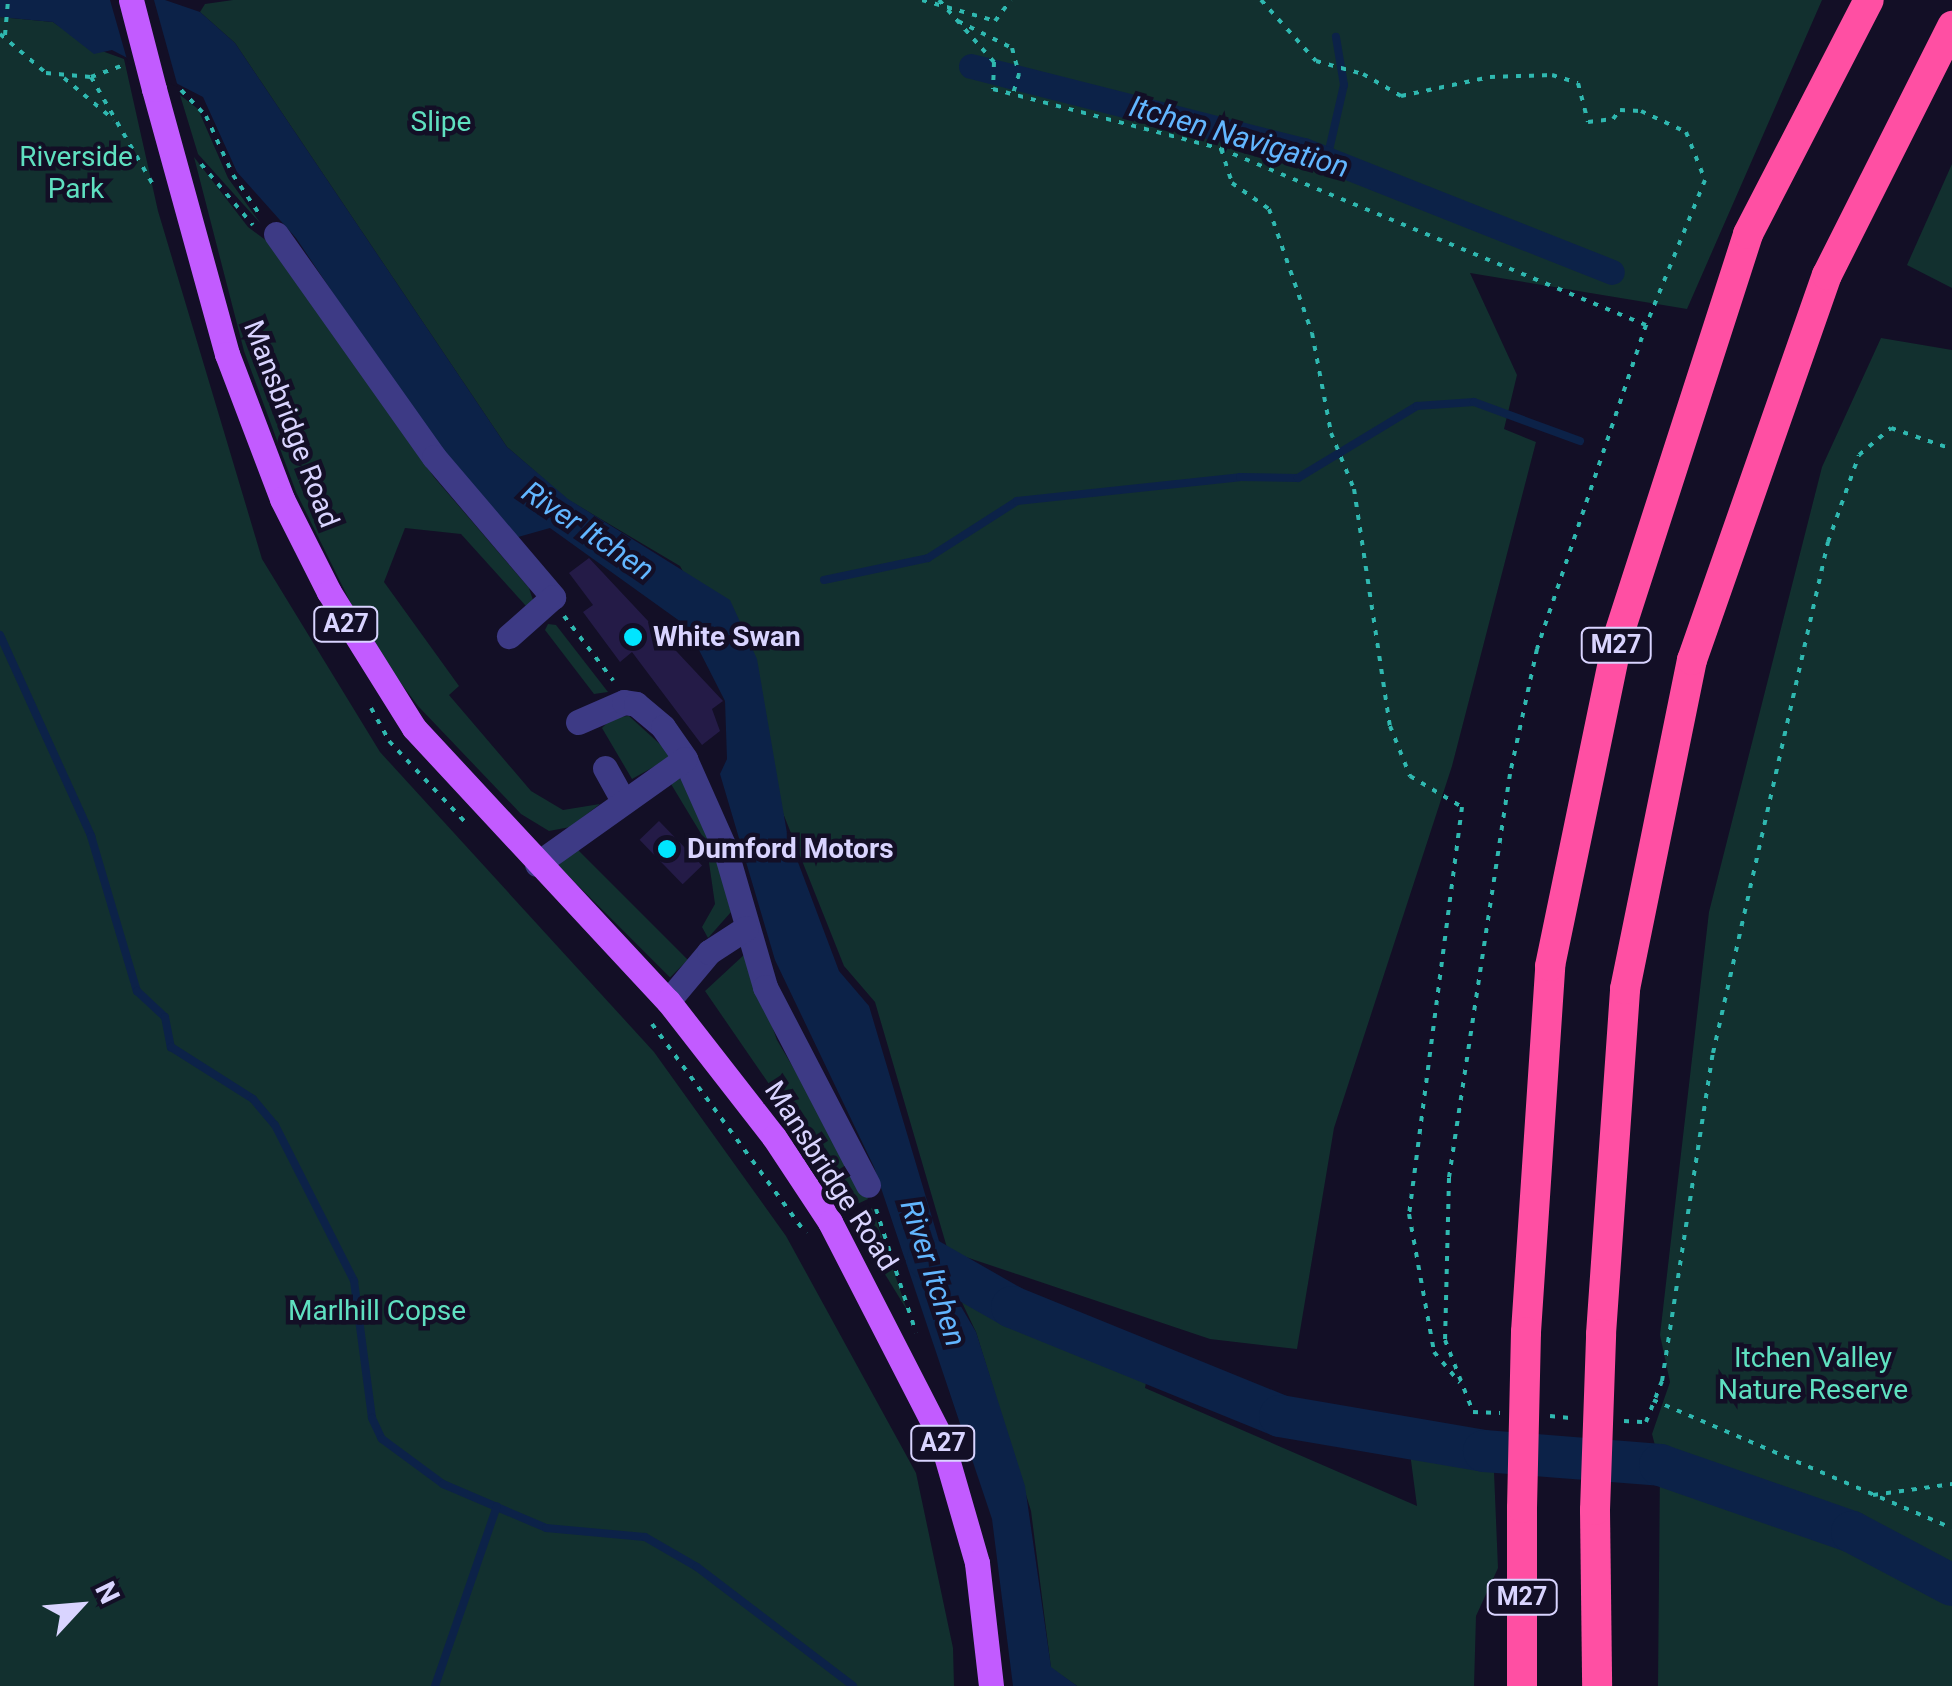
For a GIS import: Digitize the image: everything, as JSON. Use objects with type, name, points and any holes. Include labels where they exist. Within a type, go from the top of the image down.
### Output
[{"type":"highway","name":"M27","points":[[1522,1686],[1526,1332],[1550,966],[1618,637],[1748,234],[1868,0]]},
{"type":"highway","name":"M27","points":[[1597,1686],[1601,1334],[1625,989],[1692,660],[1827,274],[1952,26]]},
{"type":"main road","name":"Mansbridge Road","points":[[130,0],[164,88],[228,354],[282,500],[370,666],[462,786],[668,1001],[803,1178],[914,1376],[942,1438],[978,1563],[991,1686]]},
{"type":"street","points":[[276,234],[434,457],[553,597],[509,636]]},
{"type":"street","points":[[578,722],[624,702]]},
{"type":"street","name":"Mansbridge Road","points":[[624,702],[648,711],[685,759],[725,849],[746,928],[779,1019],[868,1186]]},
{"type":"street","points":[[537,864],[685,759]]},
{"type":"street","points":[[605,768],[623,801]]},
{"type":"street","points":[[668,1001],[709,952],[746,928]]},
{"type":"path","points":[[8,0],[3,35],[28,61],[62,76],[118,122]]},
{"type":"path","points":[[922,0],[940,2],[996,22],[1010,0]]},
{"type":"path","points":[[1261,0],[1333,70],[1350,72],[1401,96],[1490,78],[1570,78],[1583,94],[1588,122],[1613,119],[1620,110],[1641,111],[1686,132],[1705,180],[1646,325],[1537,649],[1510,774],[1449,1178],[1445,1340],[1473,1412],[1512,1414]]},
{"type":"path","points":[[940,2],[994,62],[993,88],[1221,149],[1646,325]]},
{"type":"path","points":[[954,18],[1012,48],[1019,74],[1012,94]]},
{"type":"path","points":[[62,76],[90,77],[126,64]]},
{"type":"path","points":[[164,88],[197,102],[245,196],[276,234]]},
{"type":"path","points":[[1221,149],[1232,183],[1269,209],[1312,333],[1346,470],[1390,726],[1410,776],[1462,806],[1410,1214],[1434,1352],[1463,1386]]},
{"type":"path","points":[[192,153],[252,225],[276,234]]},
{"type":"path","points":[[1608,1420],[1646,1422],[1653,1400],[1680,1286],[1713,1053],[1828,542],[1859,455],[1891,428],[1952,448]]},
{"type":"path","points":[[553,597],[624,702]]},
{"type":"path","points":[[868,1186],[922,1352]]},
{"type":"path","points":[[1653,1400],[1835,1482],[1952,1528]]},
{"type":"path","points":[[1531,1415],[1588,1419]]},
{"type":"path","points":[[1869,1496],[1952,1484]]},
{"type":"green space","name":"Slipe","points":[[233,0],[1822,0],[1687,309],[1470,273],[1517,375],[1504,429],[1536,442],[1452,766],[1334,1128],[1297,1349],[1210,1339],[948,1251],[875,1002],[844,966],[775,793],[767,724],[680,566],[567,499],[507,447],[235,43],[200,12],[205,4]]},
{"type":"green space","name":"Marlhill Copse","points":[[0,17],[53,22],[88,46],[124,59],[158,211],[262,559],[380,752],[654,1052],[786,1236],[916,1473],[953,1648],[954,1686],[0,1686]]},
{"type":"green space","points":[[180,95],[198,109],[228,178],[261,224],[198,154]]},
{"type":"green space","points":[[194,157],[248,227],[275,247],[434,477],[529,588],[533,600],[526,606],[461,534],[405,528],[384,582],[459,686],[449,695],[531,791],[563,810],[600,804],[570,827],[549,831],[521,814],[418,706],[370,642],[296,492],[244,351]]},
{"type":"green space","points":[[1952,164],[1952,288],[1907,265]]},
{"type":"green space","name":"Itchen Valley Nature Reserve","points":[[1881,338],[1952,350],[1952,1686],[1658,1686],[1660,1465],[1652,1434],[1670,1382],[1660,1335],[1709,912],[1822,467]]},
{"type":"green space","points":[[548,624],[556,625],[608,692],[594,694],[545,630]]},
{"type":"green space","points":[[629,716],[673,756],[632,779],[602,728],[613,717]]},
{"type":"green space","points":[[686,775],[702,805],[731,912],[708,938],[702,927],[715,904],[706,842],[671,784]]},
{"type":"green space","points":[[576,848],[688,960],[670,977],[558,866]]},
{"type":"green space","points":[[746,953],[777,1040],[864,1188],[868,1199],[853,1206],[705,991]]},
{"type":"green space","points":[[872,1208],[907,1310],[851,1219]]},
{"type":"green space","points":[[958,1294],[1148,1372],[1145,1388],[1417,1506],[1410,1453],[1494,1472],[1498,1568],[1476,1616],[1474,1686],[1077,1686],[1051,1668],[1031,1511],[976,1332]]},
{"type":"water","name":"River Itchen","points":[[0,0],[165,0],[200,12],[235,43],[507,447],[568,499],[730,600],[757,659],[787,833],[839,971],[869,1006],[956,1298],[976,1332],[1025,1486],[1051,1667],[1077,1686],[1013,1686],[992,1519],[874,1167],[775,960],[720,774],[727,759],[725,701],[698,648],[681,622],[550,528],[511,539],[462,485],[296,238],[237,172],[203,97],[112,50],[94,54],[53,22],[0,17]]},
{"type":"pier","points":[[110,0],[154,0],[178,87],[128,63]]},
{"type":"building","name":"White Swan","points":[[589,558],[723,701],[712,709],[720,731],[702,745],[632,652],[620,662],[583,612],[593,605],[569,573]]},
{"type":"building","name":"Dumford Motors","points":[[659,821],[702,866],[683,884],[640,840]]},
{"type":"waterway","points":[[1327,159],[1344,85],[1336,37]]},
{"type":"waterway","name":"Itchen Navigation","points":[[971,66],[1304,150],[1612,272]]},
{"type":"waterway","points":[[824,580],[928,558],[1017,501],[1240,477],[1298,478],[1417,406],[1474,402],[1580,441]]},
{"type":"waterway","points":[[0,635],[91,836],[137,991],[165,1017],[171,1047],[253,1099],[275,1125],[354,1281],[372,1418],[382,1439],[443,1484],[546,1528],[645,1537],[697,1567],[853,1686]]},
{"type":"waterway","name":"River Itchen","points":[[928,1259],[1012,1307],[1280,1416],[1484,1451],[1660,1465],[1852,1532],[1952,1585]]},
{"type":"waterway","points":[[435,1686],[497,1506]]},
{"type":"place","name":"White Swan","points":[[633,637]]},
{"type":"place","name":"Dumford Motors","points":[[667,849]]},
{"type":"park label","name":"Riverside Park","points":[[76,173]]}]
